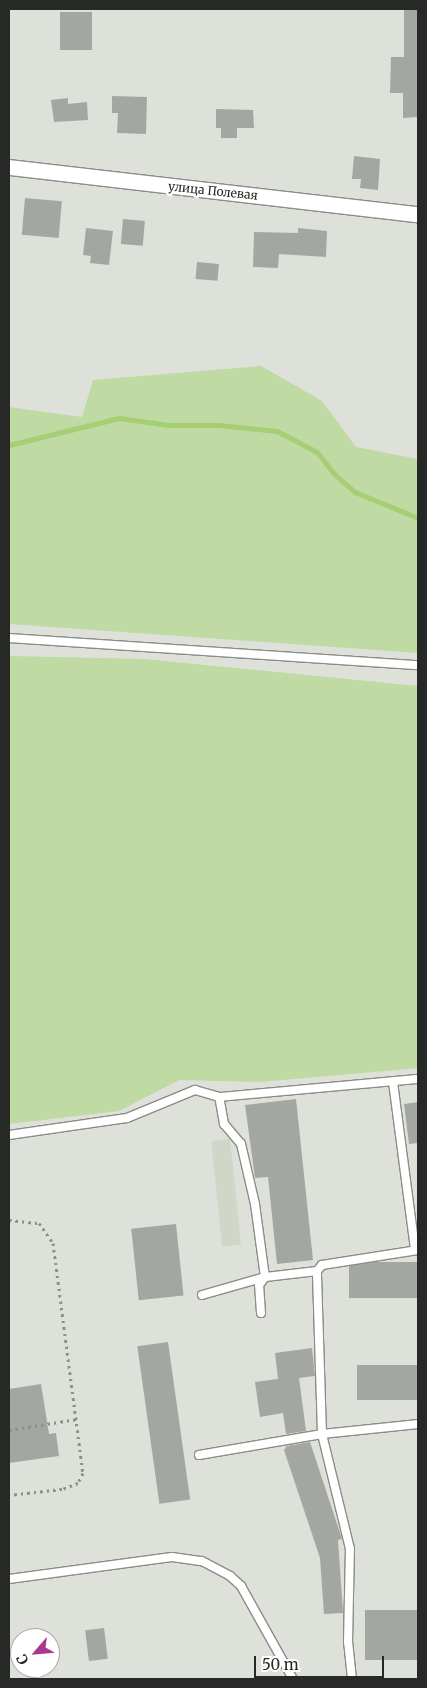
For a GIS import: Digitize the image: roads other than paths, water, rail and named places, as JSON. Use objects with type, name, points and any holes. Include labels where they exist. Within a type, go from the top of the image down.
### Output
[{"type":"street","name":"улица Полевая","points":[[9,167],[418,214]]},
{"type":"lane","points":[[9,638],[418,665]]},
{"type":"lane","points":[[9,1135],[127,1118],[195,1090],[218,1097],[418,1079]]},
{"type":"lane","points":[[352,1679],[348,1642],[350,1549],[322,1434],[317,1271],[322,1265],[417,1250],[393,1082]]},
{"type":"lane","points":[[218,1097],[224,1124],[241,1144],[255,1204],[265,1277],[259,1285],[261,1313]]},
{"type":"lane","points":[[202,1295],[265,1277],[317,1271]]},
{"type":"lane","points":[[199,1456],[322,1434],[418,1424]]},
{"type":"lane","points":[[9,1579],[172,1557],[202,1561],[230,1576],[241,1586],[294,1679]]},
{"type":"waterway","points":[[9,445],[119,418],[169,425],[218,425],[277,431],[317,452],[334,474],[355,492],[418,518]]}]
